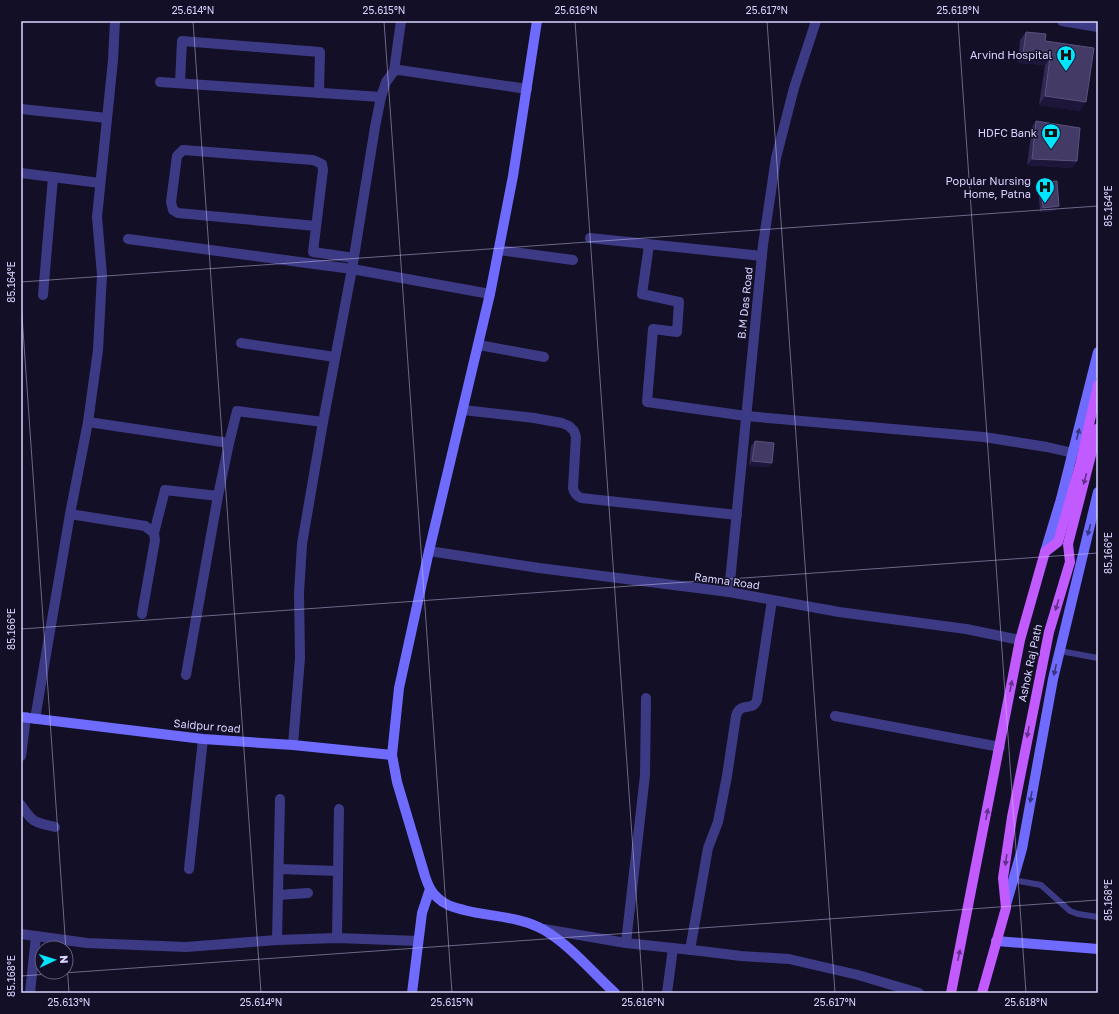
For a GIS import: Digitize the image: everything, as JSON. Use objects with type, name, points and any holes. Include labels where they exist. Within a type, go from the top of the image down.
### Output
[{"type":"main road","points":[[537,21],[510,196],[479,344],[429,551],[399,688],[392,755],[397,782],[430,889],[439,900],[453,907],[475,913],[523,922],[544,929],[563,944],[615,993]]},
{"type":"main road","name":"Ashok Raj Path","points":[[951,993],[1020,640],[1073,453],[1098,352]]},
{"type":"main road","points":[[1045,552],[1058,542],[1080,465],[1098,385]]},
{"type":"main road","name":"Ashok Raj Path","points":[[996,941],[1006,908],[1014,810],[1049,632],[1070,562],[1068,544],[1098,428]]},
{"type":"main road","points":[[1008,879],[1022,848],[1053,679],[1098,492]]},
{"type":"main road","name":"Saidpur road","points":[[27,718],[203,739],[293,745],[392,755]]},
{"type":"main road","points":[[412,993],[422,913],[430,889]]},
{"type":"main road","points":[[982,993],[996,941],[1098,949]]},
{"type":"street","points":[[21,756],[27,718],[88,422],[98,350],[101,282],[97,217],[113,60],[115,21]]},
{"type":"street","points":[[394,71],[395,55],[401,21]]},
{"type":"street","name":"B.M Das Road","points":[[729,592],[738,515],[762,256],[776,158],[794,88],[816,21]]},
{"type":"street","points":[[1062,21],[1098,27]]},
{"type":"street","points":[[180,83],[182,41],[320,52],[319,92]]},
{"type":"street","points":[[293,745],[300,658],[299,593],[302,544],[354,258],[369,162],[381,97],[386,82],[394,71],[399,70],[527,89]]},
{"type":"street","points":[[160,82],[381,97]]},
{"type":"street","points":[[21,110],[107,118]]},
{"type":"street","points":[[316,226],[178,213],[173,210],[171,202],[177,156],[183,150],[313,160],[322,164],[323,170],[313,252],[354,258]]},
{"type":"street","points":[[21,173],[100,183]]},
{"type":"street","points":[[43,295],[53,177]]},
{"type":"street","points":[[590,238],[762,256]]},
{"type":"street","points":[[128,239],[352,269],[490,294]]},
{"type":"street","points":[[649,245],[642,294],[679,302],[677,332],[652,329],[647,402],[746,416],[984,437],[1073,453]]},
{"type":"street","points":[[499,250],[573,260]]},
{"type":"street","points":[[241,343],[336,357]]},
{"type":"street","points":[[479,344],[544,357]]},
{"type":"street","points":[[463,410],[534,418],[562,423],[569,426],[574,431],[576,437],[573,488],[576,496],[581,498],[738,515]]},
{"type":"street","points":[[186,675],[218,496],[237,411],[323,422]]},
{"type":"street","points":[[88,422],[229,443]]},
{"type":"street","points":[[142,614],[155,540],[154,533],[165,490],[218,496]]},
{"type":"street","points":[[70,514],[145,526],[154,533]]},
{"type":"street","name":"Ramna Road","points":[[429,551],[539,568],[729,592],[890,619],[966,629],[1020,640]]},
{"type":"street","points":[[690,950],[708,848],[718,822],[723,798],[736,716],[740,708],[756,704],[772,600]]},
{"type":"street","points":[[626,943],[646,775],[646,698]]},
{"type":"street","points":[[835,716],[1000,747]]},
{"type":"street","points":[[189,869],[203,739]]},
{"type":"street","points":[[277,940],[280,799]]},
{"type":"street","points":[[21,805],[28,816],[36,823],[55,827]]},
{"type":"street","points":[[337,938],[339,809]]},
{"type":"street","points":[[279,869],[338,871]]},
{"type":"street","points":[[278,895],[308,894]]},
{"type":"street","points":[[544,929],[626,943],[737,956],[789,959],[858,975],[919,993]]},
{"type":"street","points":[[21,934],[86,943],[186,948],[277,940],[337,938],[418,941]]},
{"type":"street","points":[[30,993],[36,936]]},
{"type":"street","points":[[667,993],[673,948]]},
{"type":"lane","points":[[1060,650],[1098,658]]},
{"type":"lane","points":[[1008,879],[1041,885],[1070,911],[1078,914],[1098,917]]},
{"type":"building","points":[[1026,32],[1046,34],[1045,41],[1094,48],[1086,102],[1045,96],[1050,57],[1023,54]]},
{"type":"building","name":"HDFC Bank","points":[[1036,121],[1080,128],[1077,161],[1032,159]]},
{"type":"building","points":[[1057,181],[1059,206],[1043,208],[1041,182]]},
{"type":"building","points":[[755,441],[774,443],[772,463],[752,461]]},
{"type":"place","name":"Arvind Hospital","points":[[1066,72]]},
{"type":"place","name":"HDFC Bank","points":[[1051,150]]},
{"type":"place","name":"Popular Nursing Home, Patna","points":[[1045,204]]}]
